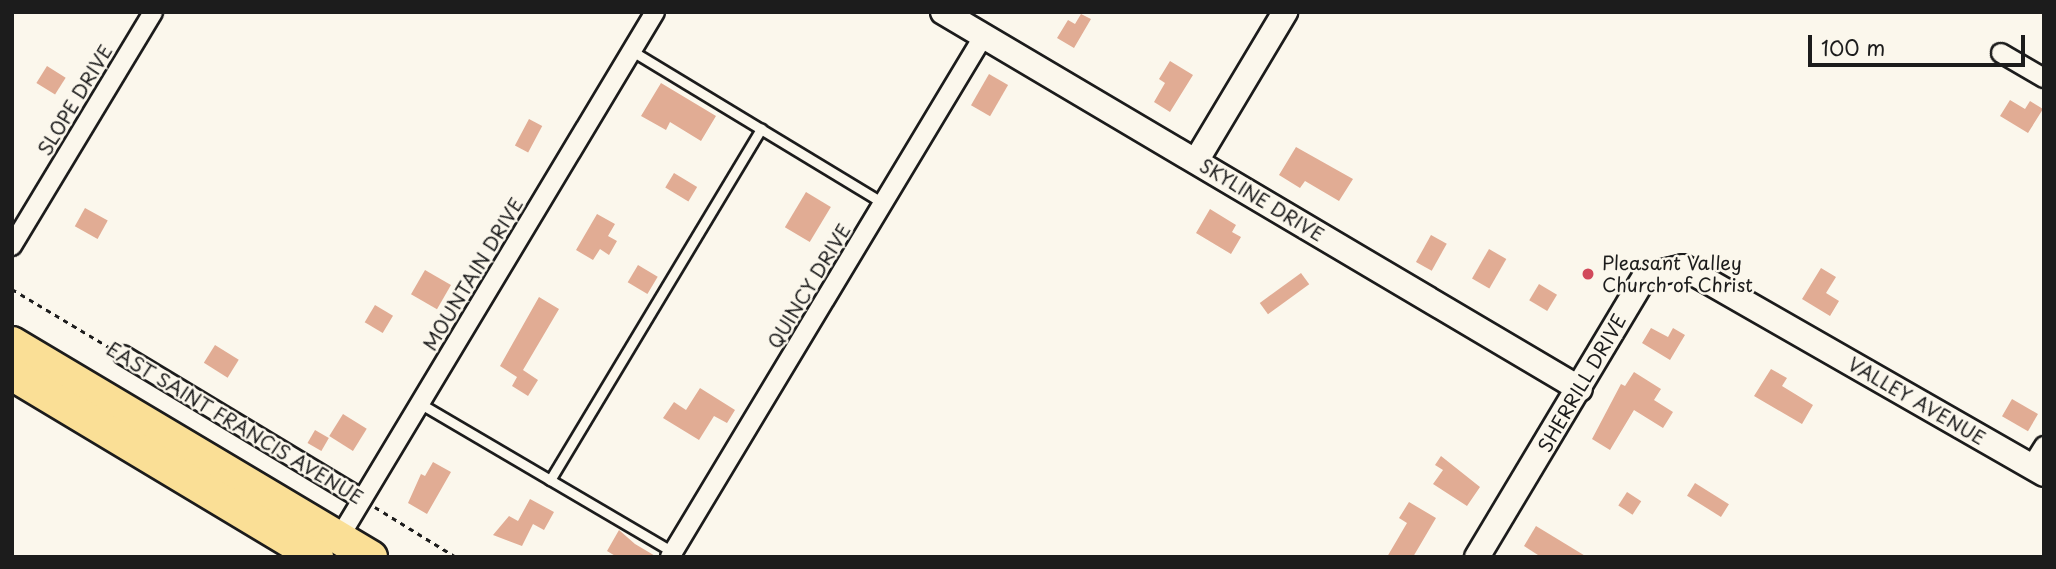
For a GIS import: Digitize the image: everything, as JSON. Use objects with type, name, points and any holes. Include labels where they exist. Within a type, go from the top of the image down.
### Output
[{"type":"highway","points":[[12,343],[328,550]]},
{"type":"highway","points":[[12,374],[328,550],[371,557]]},
{"type":"street","name":"SLOPE DRIVE","points":[[12,246],[153,12]]},
{"type":"street","name":"MOUNTAIN DRIVE","points":[[328,550],[362,499],[655,12]]},
{"type":"street","name":"SKYLINE DRIVE","points":[[943,12],[1580,389]]},
{"type":"street","points":[[1196,161],[1285,12]]},
{"type":"street","name":"QUINCY DRIVE","points":[[671,554],[983,37]]},
{"type":"street","points":[[2001,53],[2044,78]]},
{"type":"street","name":"SHERRILL DRIVE","points":[[1477,557],[1580,389],[1644,276],[1684,267],[1790,328]]},
{"type":"street","name":"VALLEY AVENUE","points":[[1790,328],[2040,462]]},
{"type":"street","name":"EAST SAINT FRANCIS AVENUE","points":[[123,355],[362,499]]},
{"type":"lane","points":[[632,51],[883,203]]},
{"type":"lane","points":[[550,480],[761,129]]},
{"type":"lane","points":[[419,403],[671,554]]},
{"type":"path","name":"EAST SAINT FRANCIS AVENUE","points":[[12,289],[123,355]]},
{"type":"path","name":"EAST SAINT FRANCIS AVENUE","points":[[362,499],[456,557]]},
{"type":"building","points":[[1081,14],[1091,19],[1074,48],[1057,38],[1068,20],[1075,24]]},
{"type":"building","points":[[1170,61],[1193,75],[1170,112],[1154,102],[1165,83],[1159,79]]},
{"type":"building","points":[[47,66],[66,78],[55,95],[36,83]]},
{"type":"building","points":[[989,74],[1008,85],[990,116],[971,105]]},
{"type":"building","points":[[661,83],[716,116],[701,141],[670,122],[666,130],[641,116]]},
{"type":"building","points":[[2010,100],[2025,109],[2030,101],[2043,109],[2028,133],[2000,116]]},
{"type":"building","points":[[529,119],[542,126],[528,153],[515,145]]},
{"type":"building","points":[[1296,147],[1353,179],[1339,201],[1305,181],[1300,188],[1279,175]]},
{"type":"building","points":[[674,173],[697,187],[688,201],[665,188]]},
{"type":"building","points":[[806,192],[831,207],[810,242],[785,227]]},
{"type":"building","points":[[85,208],[108,221],[98,239],[75,226]]},
{"type":"building","points":[[1210,209],[1236,225],[1232,232],[1241,237],[1231,254],[1196,233]]},
{"type":"building","points":[[597,214],[615,224],[608,236],[617,241],[609,255],[600,249],[593,260],[576,250]]},
{"type":"building","points":[[1431,235],[1447,244],[1432,271],[1416,262]]},
{"type":"building","points":[[1489,249],[1506,259],[1489,288],[1472,278]]},
{"type":"building","points":[[638,265],[658,277],[647,294],[628,282]]},
{"type":"building","points":[[1821,268],[1836,277],[1826,293],[1839,301],[1830,316],[1802,299]]},
{"type":"building","points":[[425,270],[451,285],[437,309],[411,294]]},
{"type":"building","points":[[1301,273],[1309,284],[1268,314],[1260,303]]},
{"type":"building","points":[[1539,284],[1557,295],[1547,311],[1529,300]]},
{"type":"building","points":[[539,297],[559,309],[523,370],[538,380],[528,396],[512,386],[517,377],[500,366]]},
{"type":"building","points":[[375,305],[393,316],[383,333],[365,322]]},
{"type":"building","points":[[1651,328],[1668,337],[1673,328],[1685,335],[1670,360],[1642,343]]},
{"type":"building","points":[[215,345],[239,360],[228,378],[204,363]]},
{"type":"building","points":[[1771,369],[1787,378],[1782,386],[1813,405],[1802,424],[1754,396]]},
{"type":"building","points":[[1634,372],[1661,389],[1654,400],[1673,412],[1663,428],[1634,410],[1610,450],[1592,439],[1621,384],[1625,386]]},
{"type":"building","points":[[700,388],[735,410],[727,423],[714,416],[699,440],[663,418],[674,402],[686,410]]},
{"type":"building","points":[[2012,399],[2038,414],[2028,431],[2002,416]]},
{"type":"building","points":[[343,414],[367,429],[353,451],[329,436]]},
{"type":"building","points":[[315,430],[329,438],[321,451],[308,443]]},
{"type":"building","points":[[1441,456],[1480,487],[1467,506],[1433,484],[1443,470],[1435,465]]},
{"type":"building","points":[[433,462],[451,472],[427,514],[408,503],[421,474],[425,476]]},
{"type":"building","points":[[1695,483],[1729,504],[1721,517],[1687,496]]},
{"type":"building","points":[[1627,492],[1641,501],[1633,515],[1618,505]]},
{"type":"building","points":[[530,499],[554,512],[544,530],[533,524],[522,546],[493,535],[509,516],[518,521]]},
{"type":"building","points":[[1409,502],[1436,518],[1413,557],[1387,557],[1407,523],[1399,518]]},
{"type":"building","points":[[1536,526],[1587,557],[1541,557],[1524,546]]},
{"type":"building","points":[[619,530],[635,544],[657,557],[617,557],[607,551]]},
{"type":"place","name":"Pleasant Valley Church of Christ","points":[[1588,274]]}]
